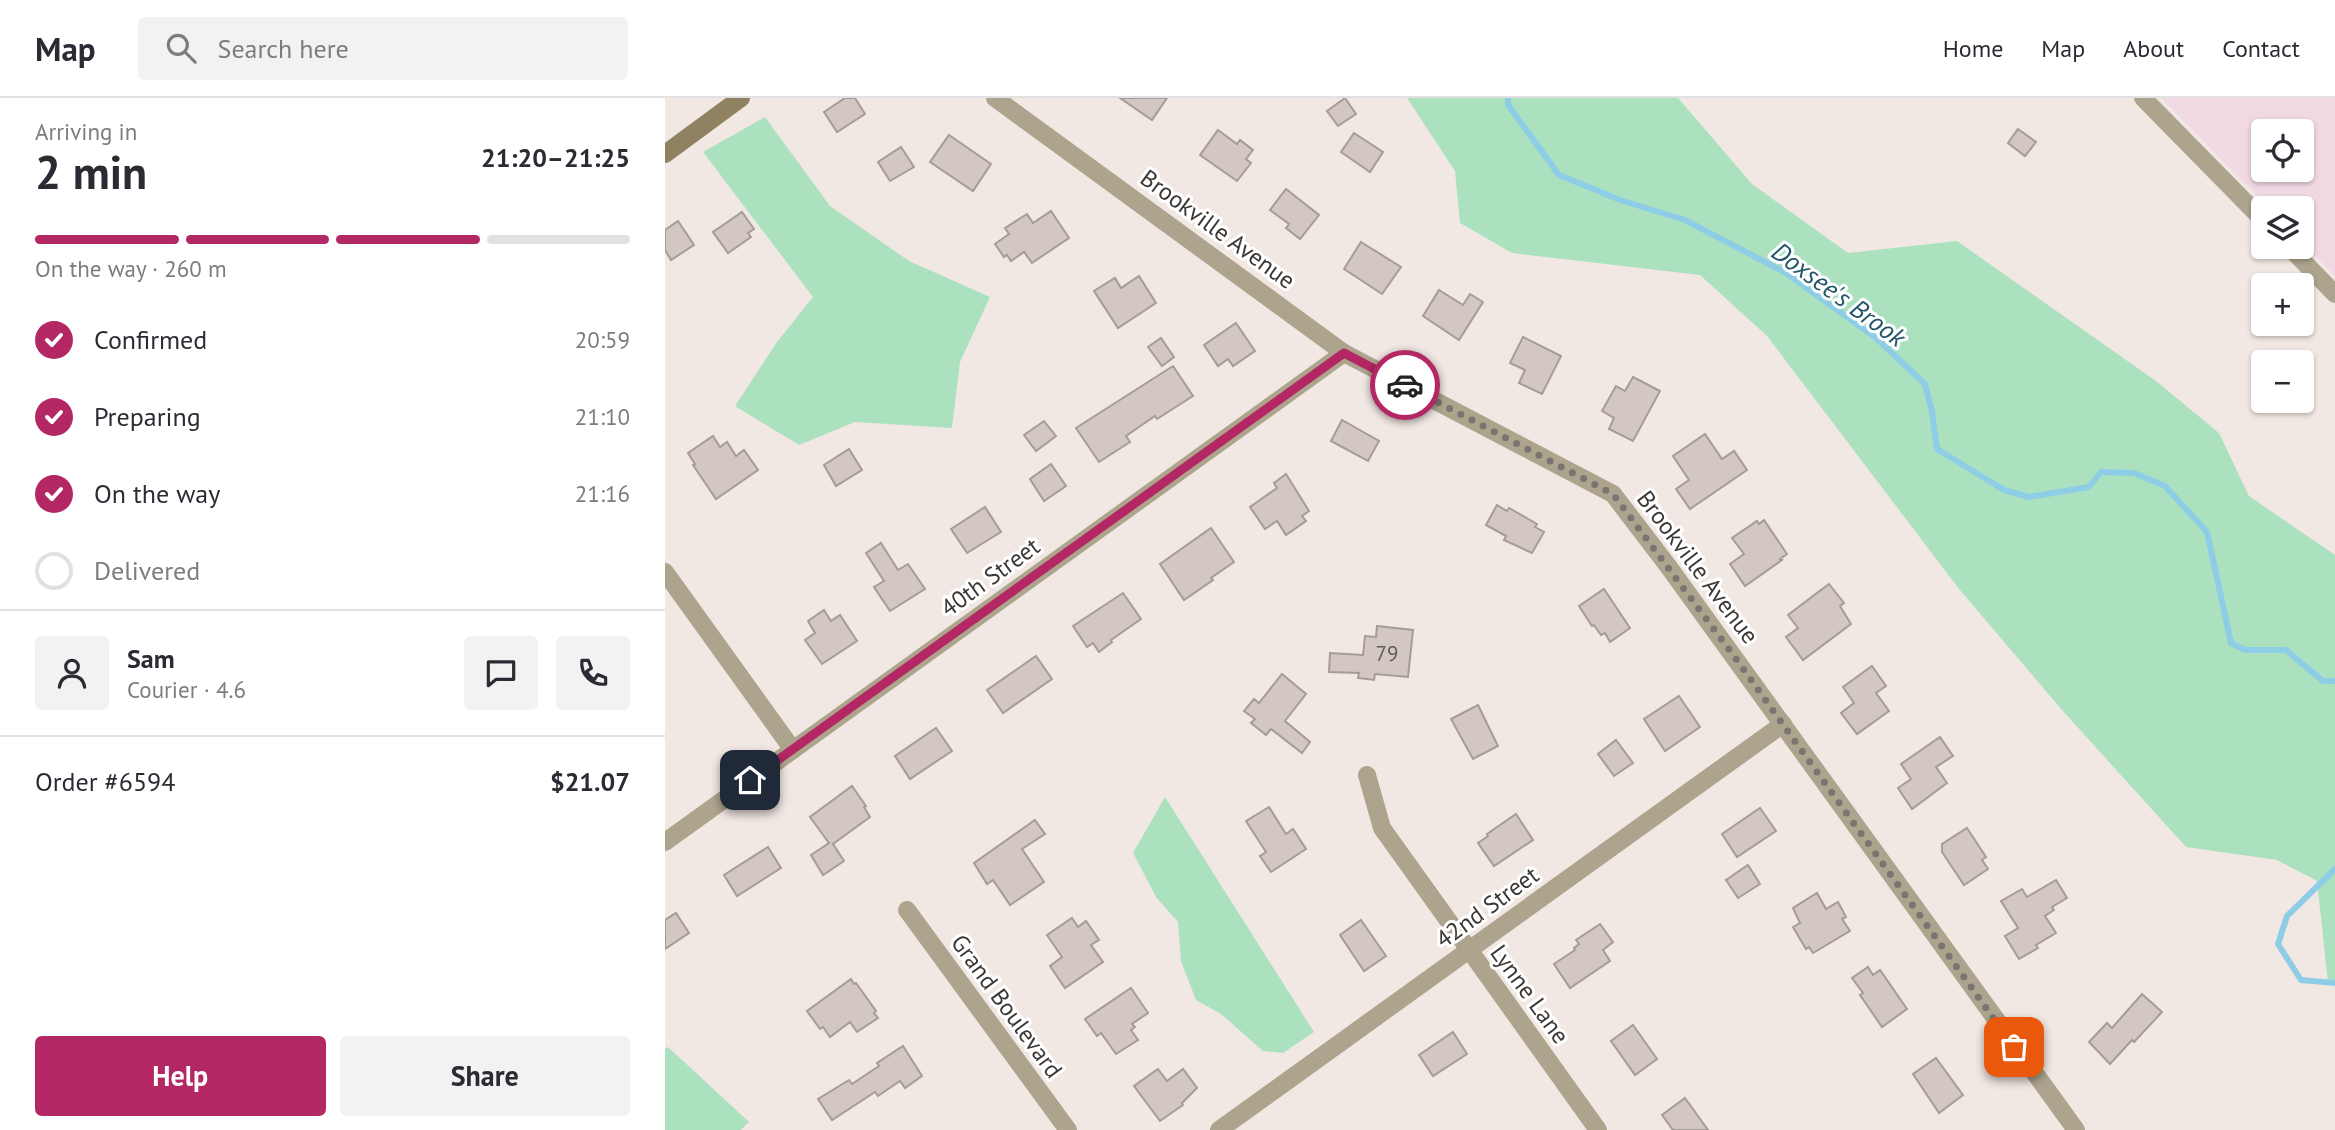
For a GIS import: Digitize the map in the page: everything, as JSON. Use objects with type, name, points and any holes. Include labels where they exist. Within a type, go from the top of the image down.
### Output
[{"type":"street","points":[[665,154],[741,98]]},
{"type":"street","name":"Brookville Avenue","points":[[995,98],[1344,353],[1613,494],[2076,1130]]},
{"type":"street","points":[[2143,98],[2251,208]]},
{"type":"street","points":[[2301,259],[2335,294]]},
{"type":"street","name":"40th Street","points":[[665,842],[1344,353]]},
{"type":"street","points":[[665,572],[793,750]]},
{"type":"street","name":"42nd Street","points":[[1219,1130],[1783,724]]},
{"type":"street","name":"Lynne Lane","points":[[1367,775],[1382,828],[1598,1130]]},
{"type":"street","name":"Grand Boulevard","points":[[908,910],[1068,1130]]},
{"type":"shaded area","points":[[2161,98],[2335,98],[2335,276],[2314,255],[2314,196],[2257,196]]},
{"type":"green space","points":[[1407,98],[1678,98],[1752,184],[1848,253],[1957,241],[2156,381],[2219,433],[2249,496],[2335,555],[2335,985],[2328,983],[2317,881],[2277,860],[2186,847],[2062,710],[1959,589],[1767,336],[1700,275],[1512,253],[1460,223],[1455,171]]},
{"type":"green space","points":[[765,117],[830,206],[909,261],[990,297],[960,362],[952,428],[855,422],[799,445],[735,406],[777,342],[813,297],[703,152]]},
{"type":"green space","points":[[1165,797],[1314,1032],[1283,1053],[1263,1051],[1221,1014],[1196,1000],[1181,961],[1178,922],[1156,897],[1133,853]]},
{"type":"green space","points":[[668,1047],[749,1122],[741,1130],[665,1130],[665,1049]]},
{"type":"building","points":[[845,98],[855,98],[865,114],[837,132],[824,112]]},
{"type":"building","points":[[1120,98],[1167,98],[1152,120]]},
{"type":"building","points":[[1345,98],[1356,114],[1338,126],[1327,111]]},
{"type":"building","points":[[2018,129],[2036,142],[2025,156],[2008,143]]},
{"type":"building","points":[[1218,130],[1237,144],[1240,140],[1253,150],[1246,159],[1251,163],[1237,181],[1200,155]]},
{"type":"building","points":[[1354,133],[1383,152],[1370,172],[1341,152]]},
{"type":"building","points":[[949,135],[991,164],[973,191],[930,162]]},
{"type":"building","points":[[901,147],[914,167],[890,181],[878,162]]},
{"type":"building","points":[[1286,189],[1319,215],[1300,239],[1286,228],[1289,224],[1270,210]]},
{"type":"building","points":[[1051,211],[1069,238],[1032,263],[1024,252],[1011,261],[1007,255],[1004,257],[995,244],[1009,234],[1005,228],[1027,214],[1033,223]]},
{"type":"building","points":[[742,212],[754,229],[748,233],[751,237],[728,253],[713,232]]},
{"type":"building","points":[[678,221],[694,245],[671,260],[665,250],[665,230]]},
{"type":"building","points":[[1361,242],[1401,267],[1382,294],[1344,269]]},
{"type":"building","points":[[1139,276],[1156,303],[1118,328],[1094,291],[1115,278],[1121,288]]},
{"type":"building","points":[[1439,290],[1463,305],[1470,294],[1483,302],[1459,340],[1423,316]]},
{"type":"building","points":[[1236,323],[1255,351],[1233,366],[1228,359],[1218,366],[1204,345]]},
{"type":"building","points":[[1523,337],[1561,356],[1542,394],[1519,383],[1525,370],[1510,363]]},
{"type":"building","points":[[1161,338],[1174,357],[1162,366],[1148,347]]},
{"type":"building","points":[[1173,366],[1193,396],[1157,419],[1155,416],[1126,436],[1130,442],[1099,462],[1076,428]]},
{"type":"building","points":[[1633,377],[1660,391],[1633,441],[1609,429],[1614,418],[1602,411],[1616,386],[1625,391]]},
{"type":"building","points":[[1342,420],[1379,441],[1368,461],[1331,441]]},
{"type":"building","points":[[1044,421],[1056,436],[1036,451],[1024,435]]},
{"type":"building","points":[[1705,434],[1722,459],[1734,451],[1747,470],[1690,509],[1676,489],[1689,480],[1673,456]]},
{"type":"building","points":[[713,436],[720,447],[727,442],[736,456],[744,450],[758,470],[716,499],[688,453]]},
{"type":"building","points":[[849,449],[862,470],[836,486],[824,465]]},
{"type":"building","points":[[1051,464],[1066,486],[1044,501],[1030,479]]},
{"type":"building","points":[[1286,474],[1309,511],[1302,516],[1306,521],[1286,535],[1277,521],[1265,529],[1250,507],[1277,488],[1274,483]]},
{"type":"building","points":[[1497,505],[1507,511],[1509,508],[1537,524],[1535,527],[1544,532],[1532,553],[1504,540],[1506,536],[1486,525]]},
{"type":"building","points":[[985,507],[1001,532],[967,553],[951,529]]},
{"type":"building","points":[[1764,520],[1787,554],[1745,586],[1730,564],[1744,554],[1732,538],[1757,521],[1759,524]]},
{"type":"building","points":[[1211,528],[1234,562],[1184,600],[1160,564]]},
{"type":"building","points":[[881,543],[898,570],[908,564],[925,589],[890,611],[874,587],[884,581],[866,553]]},
{"type":"building","points":[[1829,584],[1844,603],[1840,606],[1851,624],[1803,660],[1786,637],[1798,628],[1788,615]]},
{"type":"building","points":[[1604,589],[1630,628],[1610,642],[1605,633],[1601,635],[1594,625],[1592,626],[1579,606]]},
{"type":"building","points":[[1123,593],[1141,619],[1099,652],[1093,643],[1087,647],[1073,626]]},
{"type":"building","points":[[824,610],[831,621],[840,615],[857,641],[822,664],[805,640],[815,633],[808,621]]},
{"type":"building","points":[[1377,626],[1413,630],[1408,677],[1375,674],[1374,680],[1358,678],[1359,673],[1329,672],[1330,653],[1363,655],[1365,636],[1376,637]]},
{"type":"building","points":[[1036,656],[1052,679],[1003,713],[987,690]]},
{"type":"building","points":[[1872,666],[1886,686],[1876,693],[1889,711],[1857,734],[1841,713],[1854,703],[1843,687]]},
{"type":"building","points":[[1282,674],[1306,694],[1285,721],[1310,742],[1302,753],[1271,729],[1266,735],[1251,723],[1255,719],[1244,711],[1254,699],[1259,703]]},
{"type":"building","points":[[1679,696],[1700,727],[1665,751],[1644,719]]},
{"type":"building","points":[[1478,705],[1498,746],[1473,759],[1451,719]]},
{"type":"building","points":[[936,728],[952,751],[910,779],[895,756]]},
{"type":"building","points":[[1940,737],[1953,756],[1936,767],[1947,783],[1912,809],[1898,788],[1911,779],[1901,764]]},
{"type":"building","points":[[1616,740],[1633,763],[1614,776],[1598,754]]},
{"type":"building","points":[[852,786],[870,817],[833,844],[844,861],[823,875],[811,855],[829,843],[810,817]]},
{"type":"building","points":[[1269,807],[1286,834],[1293,829],[1306,849],[1271,872],[1260,856],[1266,852],[1246,821]]},
{"type":"building","points":[[1760,808],[1776,831],[1737,857],[1722,834]]},
{"type":"building","points":[[1516,814],[1533,840],[1494,866],[1478,843]]},
{"type":"building","points":[[1035,820],[1045,834],[1022,849],[1044,882],[1010,905],[993,880],[987,884],[974,863]]},
{"type":"building","points":[[1967,828],[1986,857],[1982,860],[1988,869],[1964,885],[1942,852],[1942,844]]},
{"type":"building","points":[[768,847],[781,868],[737,896],[724,875]]},
{"type":"building","points":[[1748,865],[1760,884],[1738,898],[1726,880]]},
{"type":"building","points":[[2056,880],[2067,898],[2052,907],[2054,910],[2045,916],[2056,933],[2019,959],[2005,936],[2018,928],[2001,901],[2022,889],[2027,897]]},
{"type":"building","points":[[1817,893],[1826,909],[1838,902],[1846,917],[1842,919],[1850,931],[1813,953],[1809,947],[1806,949],[1793,927],[1800,923],[1793,908]]},
{"type":"building","points":[[676,913],[689,933],[665,949],[665,920]]},
{"type":"building","points":[[1072,918],[1078,927],[1086,921],[1099,940],[1091,945],[1103,962],[1065,988],[1050,966],[1062,957],[1047,935]]},
{"type":"building","points":[[1361,920],[1386,956],[1364,971],[1340,935]]},
{"type":"building","points":[[1600,924],[1613,942],[1603,950],[1610,961],[1570,988],[1554,964],[1575,950],[1579,944],[1576,940]]},
{"type":"building","points":[[1868,967],[1873,975],[1880,970],[1907,1009],[1882,1027],[1852,978]]},
{"type":"building","points":[[851,979],[876,1011],[874,1013],[878,1018],[857,1032],[850,1022],[830,1037],[823,1027],[820,1029],[807,1011]]},
{"type":"building","points":[[1131,988],[1148,1013],[1132,1024],[1135,1027],[1131,1030],[1138,1040],[1116,1054],[1101,1033],[1097,1036],[1085,1019]]},
{"type":"building","points":[[2142,994],[2162,1012],[2110,1064],[2089,1042],[2107,1023],[2112,1028]]},
{"type":"building","points":[[1633,1025],[1657,1059],[1635,1075],[1611,1041]]},
{"type":"building","points":[[1453,1032],[1467,1054],[1433,1076],[1419,1055]]},
{"type":"building","points":[[903,1046],[922,1076],[905,1088],[900,1081],[878,1096],[875,1092],[832,1120],[818,1099],[849,1080],[852,1084]]},
{"type":"building","points":[[1936,1058],[1963,1095],[1939,1113],[1913,1074]]},
{"type":"building","points":[[1158,1069],[1167,1081],[1183,1069],[1197,1088],[1183,1105],[1160,1121],[1134,1086]]},
{"type":"building","points":[[1685,1098],[1708,1130],[1673,1130],[1662,1115]]},
{"type":"waterway","name":"Doxsee's Brook","points":[[1508,98],[1508,105],[1559,175],[1620,200],[1685,220],[1786,273],[1876,338],[1925,384],[1937,449],[2004,490],[2029,497],[2089,487],[2101,472],[2134,473],[2165,486],[2207,532],[2231,643],[2245,650],[2286,650],[2323,681],[2335,681]]},
{"type":"waterway","name":"Doxsee's Brook","points":[[2335,869],[2287,916],[2278,944],[2301,980],[2335,983]]},
{"type":"way so far","points":[[1405,385],[1613,494],[1734,656],[2014,1047]]},
{"type":"route","points":[[750,780],[1344,353],[1405,385]]}]
